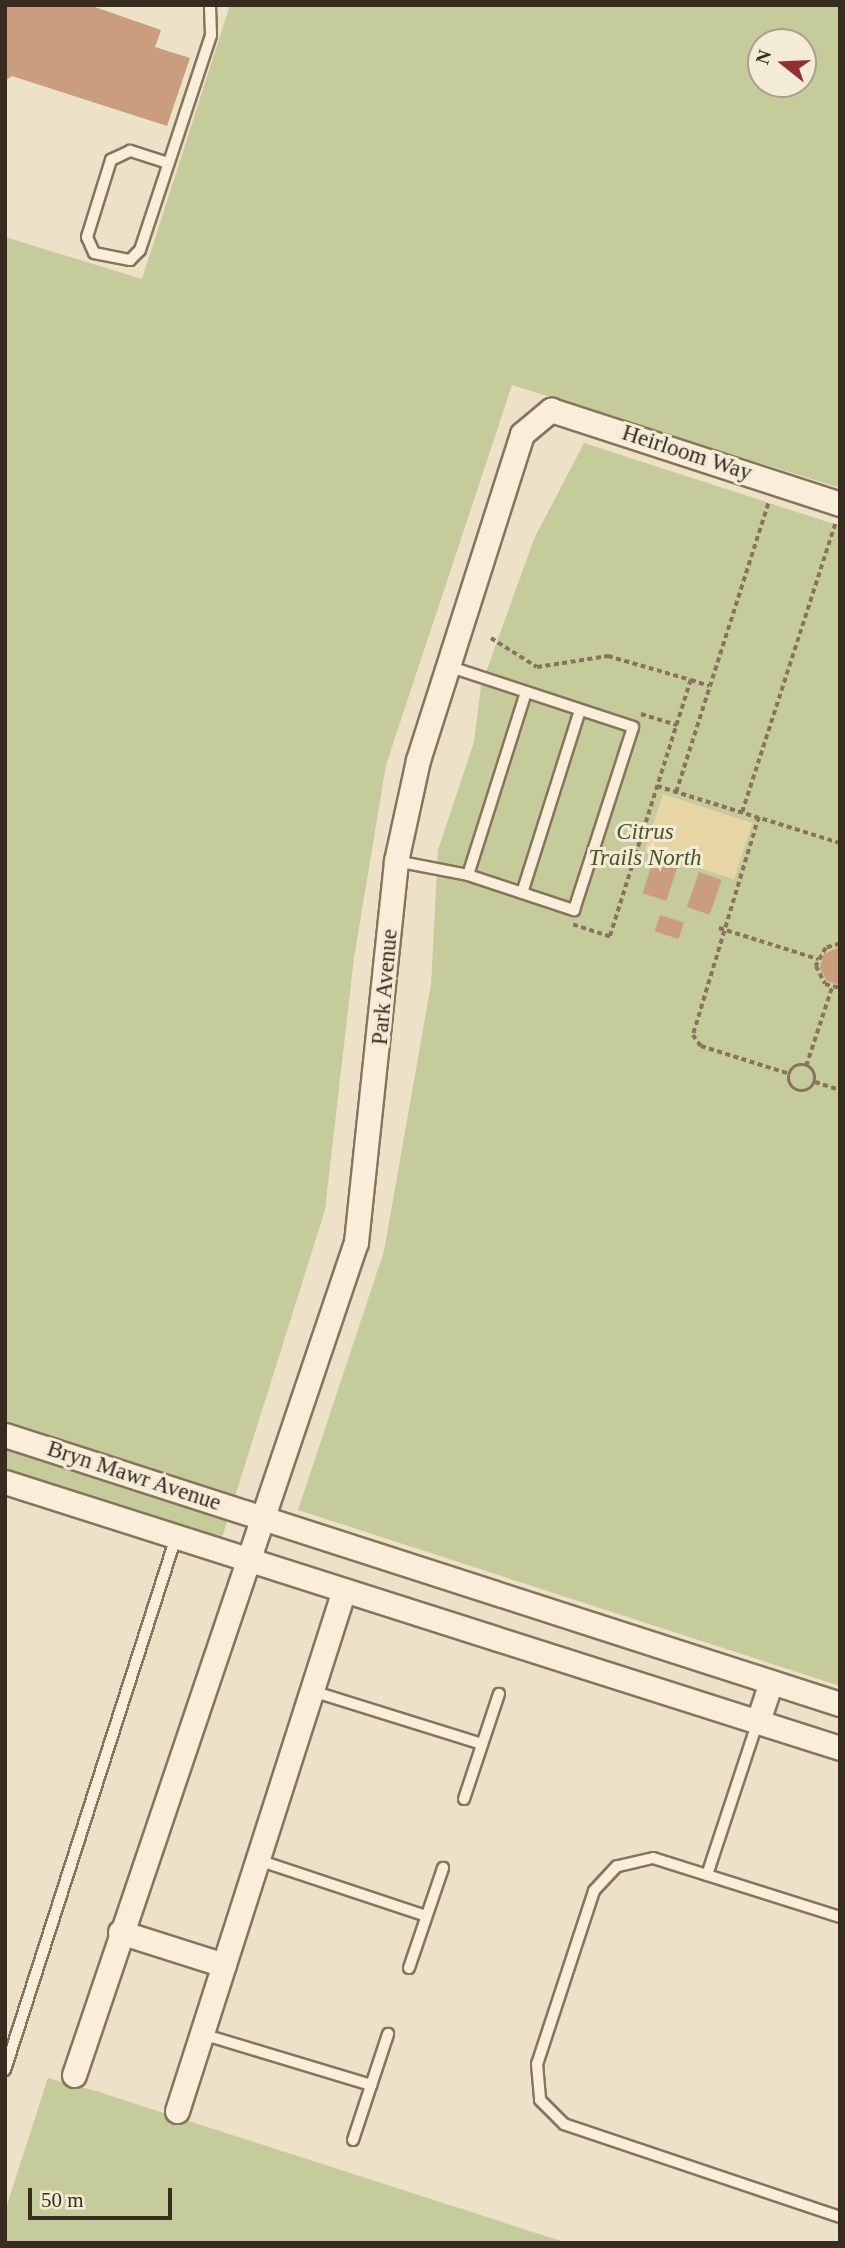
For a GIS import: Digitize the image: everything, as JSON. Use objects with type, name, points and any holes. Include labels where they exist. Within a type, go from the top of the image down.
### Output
[{"type":"street","name":"Heirloom Way","points":[[535,417],[551,410],[578,417],[838,513]]},
{"type":"street","name":"Park Avenue","points":[[74,2074],[246,1559],[356,1242],[396,860],[448,666],[522,434],[535,417]]},
{"type":"street","name":"Bryn Mawr Avenue","points":[[5,1435],[840,1704]]},
{"type":"street","name":"Bryn Mawr Avenue","points":[[5,1482],[840,1748]]},
{"type":"street","points":[[177,2111],[344,1590]]},
{"type":"street","points":[[758,1721],[771,1682]]},
{"type":"street","points":[[120,1932],[224,1965]]},
{"type":"lane","points":[[168,163],[130,151],[111,160],[87,237],[94,253],[131,260],[140,250],[211,35],[210,5]]},
{"type":"lane","points":[[396,860],[468,875],[574,910],[634,727],[448,666]]},
{"type":"lane","points":[[468,875],[526,692]]},
{"type":"lane","points":[[522,893],[580,710]]},
{"type":"lane","points":[[5,2070],[176,1537]]},
{"type":"lane","points":[[312,1691],[482,1744]]},
{"type":"lane","points":[[464,1799],[499,1695]]},
{"type":"lane","points":[[707,1875],[758,1721]]},
{"type":"lane","points":[[840,1917],[653,1858],[617,1866],[594,1891],[537,2064],[540,2100],[564,2124],[840,2217]]},
{"type":"lane","points":[[258,1860],[426,1916]]},
{"type":"lane","points":[[409,1968],[443,1868]]},
{"type":"lane","points":[[202,2034],[371,2085]]},
{"type":"lane","points":[[353,2140],[388,2034]]},
{"type":"path","points":[[676,792],[769,501]]},
{"type":"path","points":[[742,812],[838,513]]},
{"type":"path","points":[[491,638],[537,667],[608,656],[709,686]]},
{"type":"path","points":[[691,680],[657,786],[840,843]]},
{"type":"path","points":[[759,817],[721,928],[693,1035],[701,1046],[790,1074],[806,1066],[832,987]]},
{"type":"path","points":[[623,896],[629,898]]},
{"type":"path","points":[[721,928],[818,959]]},
{"type":"path","points":[[818,959],[840,944]]},
{"type":"path","points":[[818,959],[820,979],[832,987],[840,988]]},
{"type":"path","points":[[806,1066],[815,1082],[840,1090]]},
{"type":"path","points":[[790,1074],[798,1091],[815,1082]]},
{"type":"green space","points":[[230,5],[840,5],[840,488],[512,385],[386,765],[354,958],[325,1210],[221,1541],[5,1471],[5,237],[142,279]]},
{"type":"green space","name":"Citrus Trails North","points":[[584,443],[840,526],[840,1686],[298,1510],[384,1251],[431,984],[438,850],[474,742],[481,686],[534,539]]},
{"type":"green space","points":[[48,2078],[99,2092],[567,2243],[5,2243],[5,2211]]},
{"type":"sand","points":[[663,794],[752,823],[734,879],[645,850]]},
{"type":"building","points":[[5,5],[89,5],[161,30],[155,47],[190,58],[167,126],[12,76],[5,81]]},
{"type":"building","points":[[654,858],[678,866],[666,901],[643,893]]},
{"type":"building","points":[[699,872],[722,880],[710,915],[687,907]]},
{"type":"building","points":[[660,915],[684,923],[679,939],[655,931]]},
{"type":"building","points":[[840,947],[840,985],[827,981],[820,968],[824,954]]}]
